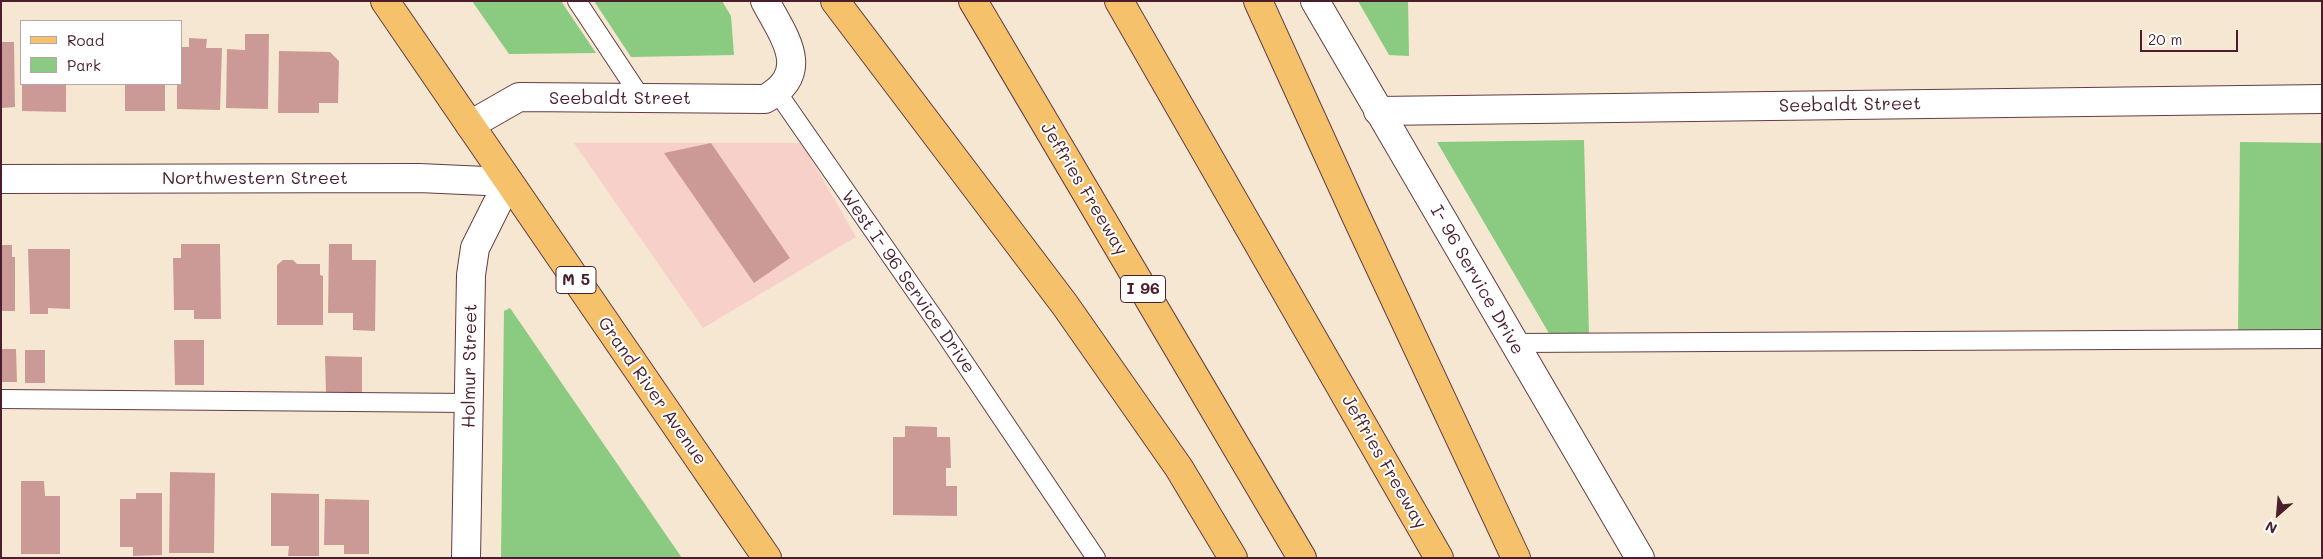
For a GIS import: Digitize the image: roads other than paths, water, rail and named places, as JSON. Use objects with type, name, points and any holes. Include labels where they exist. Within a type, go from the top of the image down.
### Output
[{"type":"main road","name":"Grand River Avenue","points":[[385,1],[767,558]]},
{"type":"main road","points":[[835,1],[1065,305],[1179,468],[1233,558]]},
{"type":"main road","name":"Jeffries Freeway","points":[[973,1],[1302,558]]},
{"type":"main road","name":"Jeffries Freeway","points":[[1119,1],[1439,558]]},
{"type":"main road","points":[[1258,1],[1360,225],[1516,558]]},
{"type":"street","points":[[765,1],[790,48],[792,59],[789,76],[777,92]]},
{"type":"street","name":"I- 96 Service Drive","points":[[1316,1],[1640,558]]},
{"type":"street","name":"Seebaldt Street","points":[[470,126],[519,98],[765,99],[777,92]]},
{"type":"street","name":"Seebaldt Street","points":[[1378,110],[2322,99]]},
{"type":"street","name":"Northwestern Street","points":[[1,179],[420,178],[508,182]]},
{"type":"street","name":"Holmur Street","points":[[466,558],[471,275],[475,248],[508,182]]},
{"type":"lane","points":[[577,1],[642,99]]},
{"type":"lane","name":"West I- 96 Service Drive","points":[[777,92],[943,331],[1096,558]]},
{"type":"lane","points":[[1514,342],[2322,339]]},
{"type":"lane","points":[[1,398],[469,403]]}]
